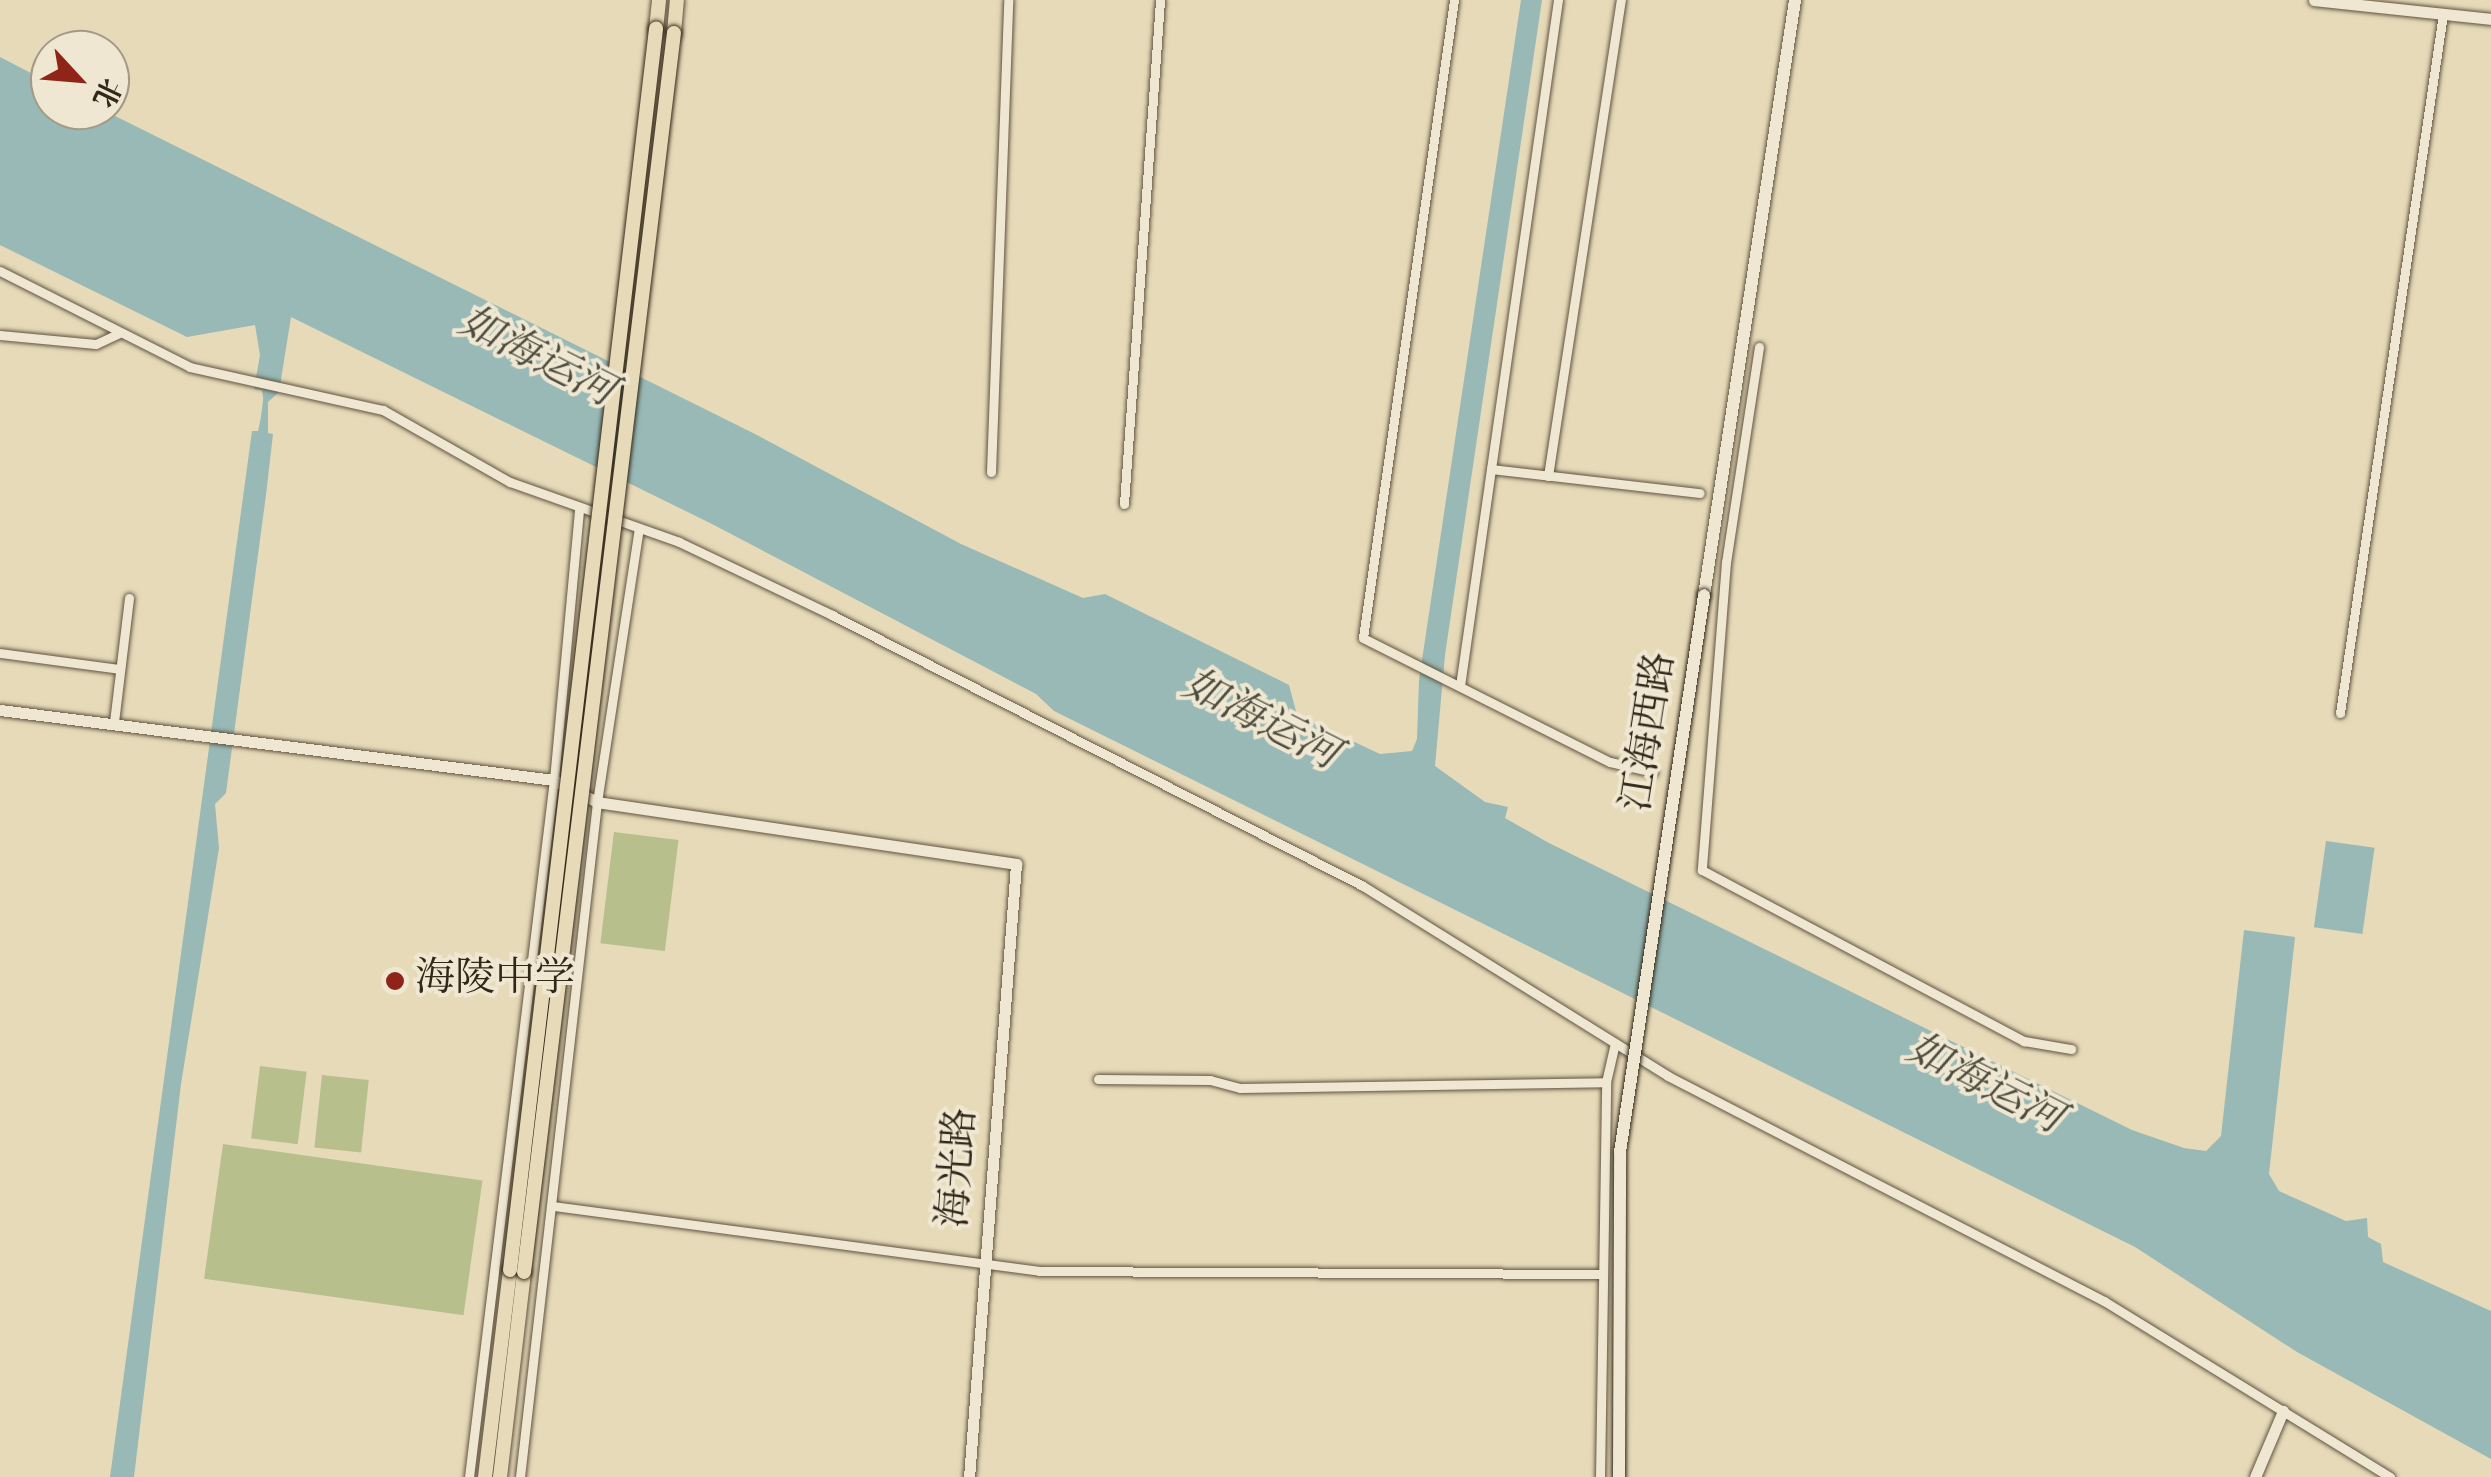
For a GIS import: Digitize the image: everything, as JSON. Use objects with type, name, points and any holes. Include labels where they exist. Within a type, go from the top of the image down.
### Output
[{"type":"main road","points":[[500,1477],[517,1271],[658,0]]},
{"type":"main road","points":[[485,1477],[517,1271],[677,0]]},
{"type":"main road","name":"江海西路","points":[[1619,1477],[1620,1152],[1795,0]]},
{"type":"street","points":[[991,472],[1008,0]]},
{"type":"street","points":[[1124,504],[1160,0]]},
{"type":"street","points":[[1454,0],[1363,638],[1610,762],[1653,772]]},
{"type":"street","points":[[1460,686],[1558,0]]},
{"type":"street","points":[[1548,476],[1621,0]]},
{"type":"street","points":[[2314,0],[2491,19]]},
{"type":"street","points":[[2340,713],[2442,14]]},
{"type":"street","points":[[0,271],[190,367],[383,410],[510,482],[639,529],[832,615],[1362,886],[1615,1042],[1840,1167],[2104,1301],[2390,1477]]},
{"type":"street","points":[[0,335],[96,344],[120,333]]},
{"type":"street","points":[[1759,346],[1726,562],[1702,870],[2024,1042],[2071,1049]]},
{"type":"street","points":[[1491,469],[1700,493]]},
{"type":"street","points":[[469,1477],[554,780],[579,510]]},
{"type":"street","points":[[520,1477],[597,802],[639,529]]},
{"type":"street","points":[[114,722],[129,598]]},
{"type":"street","points":[[0,653],[120,669]]},
{"type":"street","points":[[0,710],[554,780],[597,802]]},
{"type":"street","name":"海光路","points":[[597,802],[1016,864],[969,1477]]},
{"type":"street","points":[[1600,1477],[1600,1274],[1606,1082],[1615,1042]]},
{"type":"street","points":[[1098,1079],[1210,1080],[1240,1088],[1606,1082]]},
{"type":"street","points":[[553,1206],[1039,1271],[1600,1274]]},
{"type":"street","points":[[2255,1477],[2283,1411]]},
{"type":"green space","points":[[614,832],[679,840],[665,951],[600,943]]},
{"type":"green space","points":[[260,1066],[307,1072],[298,1144],[251,1138]]},
{"type":"green space","points":[[322,1075],[369,1080],[361,1153],[314,1148]]},
{"type":"green space","points":[[223,1144],[482,1180],[464,1315],[204,1279]]},
{"type":"water","name":"如海运河","points":[[1521,0],[1542,0],[1445,655],[1435,766],[1485,802],[1508,807],[1505,818],[1549,843],[2132,1130],[2184,1148],[2206,1151],[2221,1136],[2244,930],[2295,937],[2269,1174],[2279,1191],[2346,1221],[2367,1218],[2368,1237],[2381,1244],[2383,1262],[2491,1311],[2491,1459],[2297,1352],[2135,1247],[1054,711],[1036,694],[712,524],[291,317],[279,392],[268,402],[268,433],[273,434],[266,495],[226,793],[215,804],[219,848],[181,1084],[134,1477],[110,1477],[252,431],[258,431],[264,404],[262,390],[254,389],[260,355],[255,325],[187,337],[0,245],[0,57],[30,73],[30,130],[130,130],[130,123],[755,434],[961,544],[1083,598],[1105,594],[1289,685],[1297,715],[1380,754],[1412,751],[1417,739],[1419,680]]},
{"type":"water","points":[[2326,841],[2375,848],[2362,934],[2314,927]]},
{"type":"waterway","points":[[261,425],[264,399]]},
{"type":"place","name":"海陵中学","points":[[395,981]]}]
